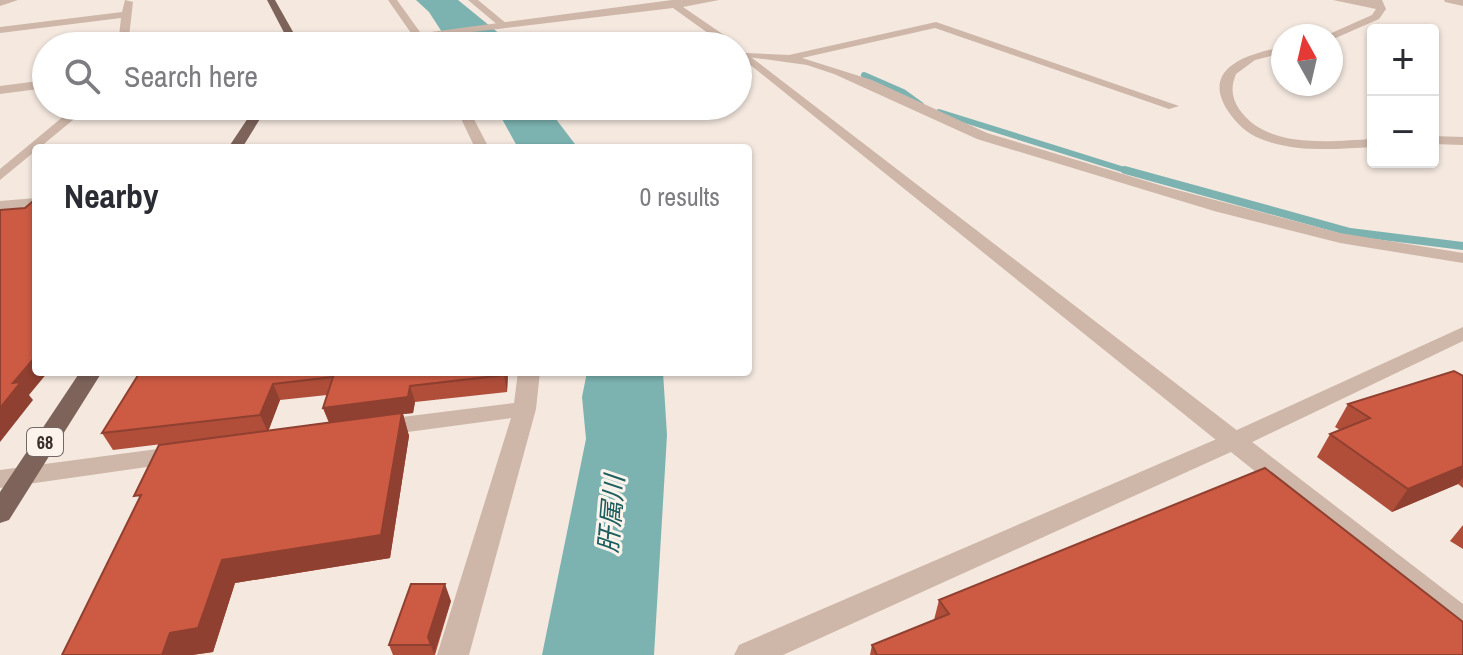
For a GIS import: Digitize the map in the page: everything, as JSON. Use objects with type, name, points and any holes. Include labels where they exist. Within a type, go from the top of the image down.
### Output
[{"type":"main road","points":[[271,0],[288,32]]},
{"type":"main road","points":[[238,144],[253,120]]},
{"type":"main road","name":"68","points":[[0,513],[12,477],[88,376]]},
{"type":"street","points":[[0,3],[14,0]]},
{"type":"street","points":[[125,32],[128,0]]},
{"type":"street","points":[[392,0],[417,32]]},
{"type":"street","points":[[472,0],[497,25]]},
{"type":"street","points":[[664,0],[713,32]]},
{"type":"street","points":[[436,32],[715,0]]},
{"type":"street","points":[[1337,0],[1379,3],[1376,17],[1343,32]]},
{"type":"street","points":[[1448,0],[1463,3]]},
{"type":"street","points":[[0,30],[127,14]]},
{"type":"street","points":[[786,58],[936,25],[1173,106]]},
{"type":"street","points":[[752,53],[858,76],[936,118],[1132,184],[1362,244],[1463,258]]},
{"type":"street","points":[[1271,54],[1240,63],[1229,74],[1226,88],[1233,113],[1244,126],[1263,136],[1323,146],[1367,143]]},
{"type":"street","points":[[752,61],[1463,621]]},
{"type":"street","points":[[0,90],[32,86]]},
{"type":"street","points":[[38,144],[67,120]]},
{"type":"street","points":[[468,120],[480,144]]},
{"type":"street","points":[[1439,140],[1463,141]]},
{"type":"street","points":[[0,176],[32,149]]},
{"type":"street","points":[[0,206],[32,203]]},
{"type":"street","points":[[750,655],[1234,441],[1463,333]]},
{"type":"street","points":[[453,655],[525,409],[529,376]]},
{"type":"street","points":[[353,432],[525,409]]},
{"type":"street","points":[[12,477],[196,453]]},
{"type":"water","points":[[416,0],[458,0],[497,32],[442,32],[429,12]]},
{"type":"water","points":[[503,120],[557,120],[575,144],[516,144]]},
{"type":"water","name":"肝属川","points":[[586,376],[663,376],[667,435],[654,655],[542,655],[586,439],[582,397]]},
{"type":"building","points":[[32,202],[32,361],[13,383],[21,382],[0,408],[0,210],[25,208]]},
{"type":"building","points":[[1454,371],[1463,376],[1463,466],[1408,489],[1330,434],[1370,418],[1348,404]]},
{"type":"building","points":[[138,376],[495,376],[410,386],[408,397],[323,408],[333,377],[273,384],[260,415],[102,433]]},
{"type":"building","points":[[402,413],[381,535],[222,560],[198,628],[170,633],[162,655],[62,655],[141,495],[134,496],[159,445]]},
{"type":"building","points":[[1265,468],[1463,622],[1463,655],[877,655],[872,645],[949,614],[939,600]]},
{"type":"building","points":[[411,584],[445,584],[428,637],[431,645],[389,645]]},
{"type":"waterway","points":[[864,75],[903,92],[921,105]]},
{"type":"waterway","points":[[939,112],[1131,172]]},
{"type":"waterway","points":[[1125,170],[1350,232],[1463,246]]}]
